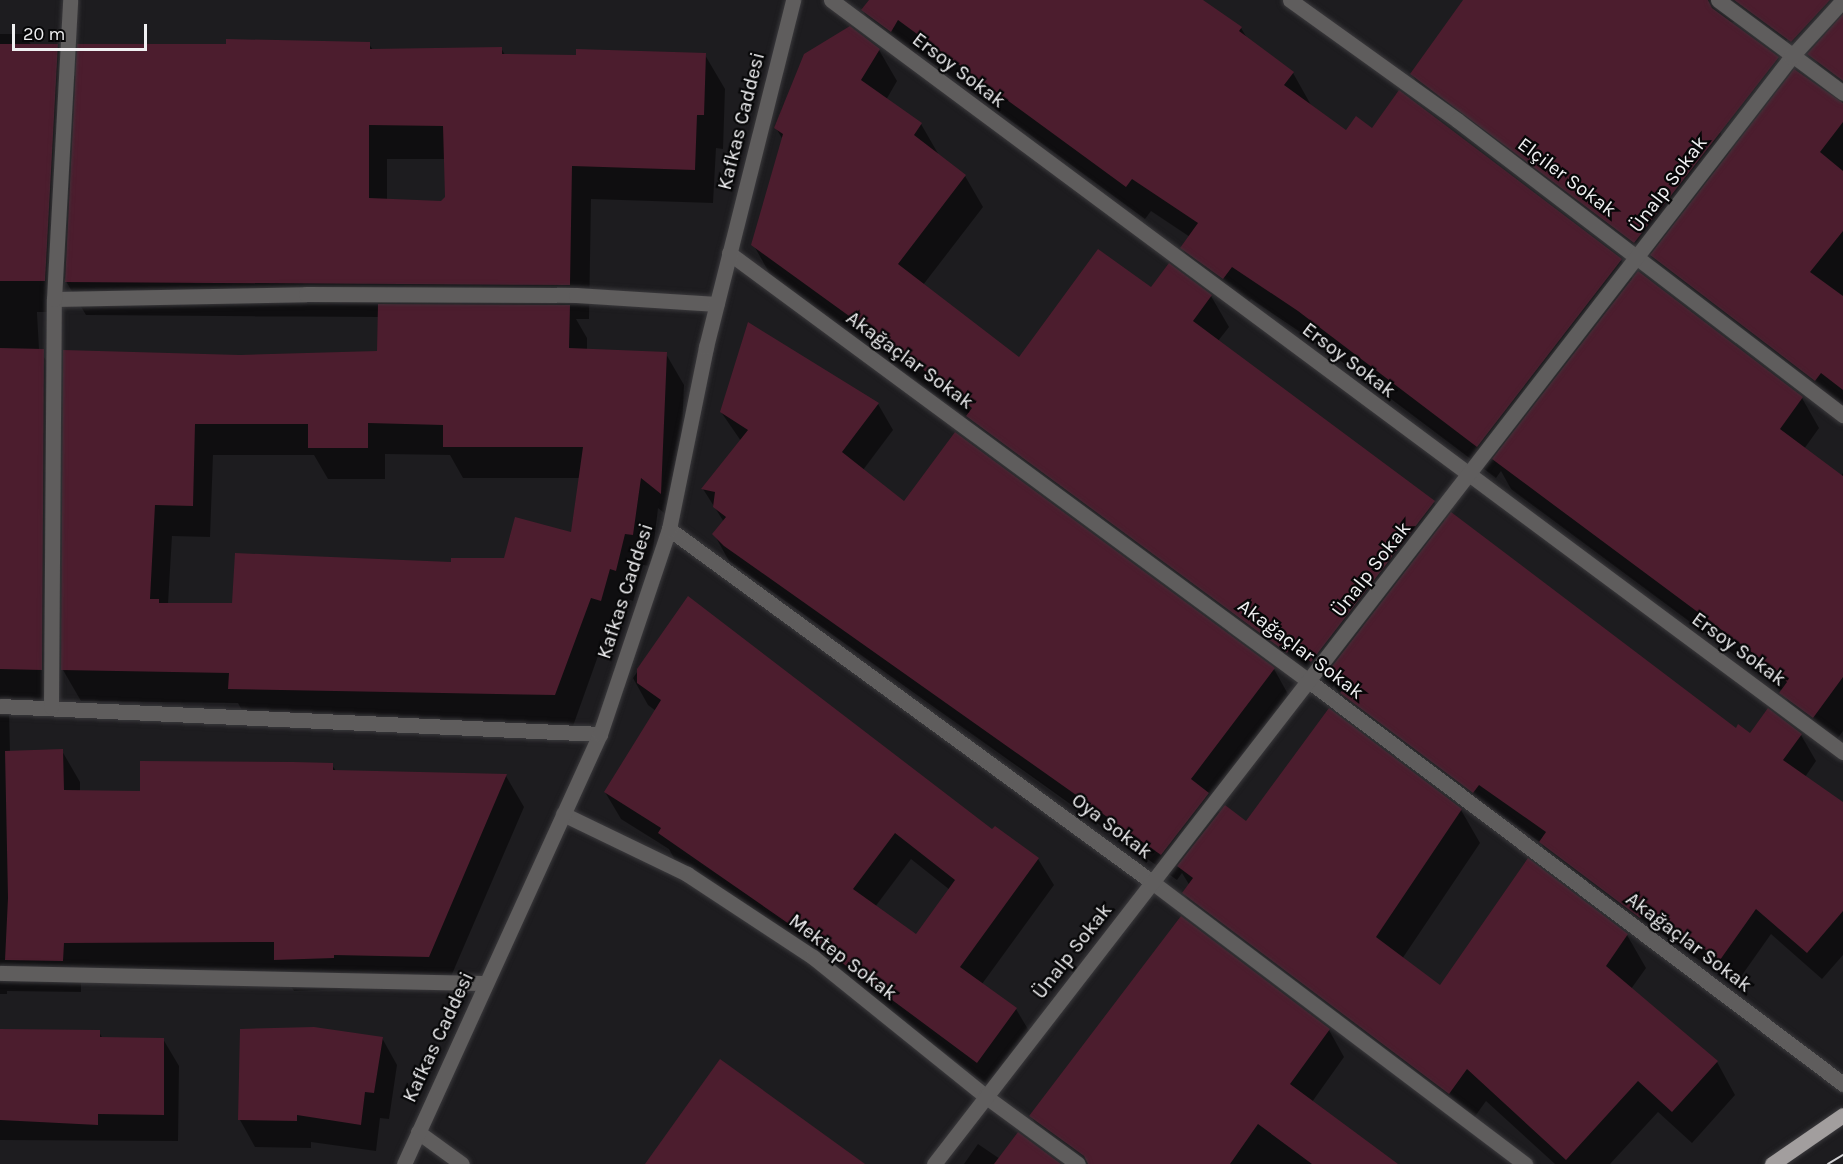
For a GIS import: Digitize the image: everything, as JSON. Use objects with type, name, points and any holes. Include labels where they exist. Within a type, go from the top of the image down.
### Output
[{"type":"main road","points":[[1772,1164],[1843,1115]]},
{"type":"street","points":[[51,707],[54,299],[70,0]]},
{"type":"street","name":"Kafkas Caddesi","points":[[404,1164],[600,734],[669,529],[717,304],[793,0]]},
{"type":"street","name":"Ersoy Sokak","points":[[831,0],[1843,752]]},
{"type":"street","name":"Elçiler Sokak","points":[[1290,0],[1457,120],[1843,416]]},
{"type":"street","points":[[1718,0],[1791,57],[1843,93]]},
{"type":"street","name":"Ünalp Sokak","points":[[934,1164],[1310,682],[1791,57],[1843,0]]},
{"type":"street","name":"Akağaçlar Sokak","points":[[729,253],[1310,682],[1843,1084]]},
{"type":"street","points":[[54,299],[306,294],[564,295],[717,304]]},
{"type":"street","name":"Oya Sokak","points":[[669,529],[1152,882],[1525,1164]]},
{"type":"street","points":[[0,706],[600,734]]},
{"type":"street","name":"Mektep Sokak","points":[[563,814],[687,874],[813,957],[985,1096],[1078,1164]]},
{"type":"street","points":[[0,973],[486,983]]},
{"type":"street","points":[[418,1132],[462,1164]]},
{"type":"building","points":[[869,0],[1203,0],[1242,27],[1239,31],[1294,72],[1284,85],[1346,130],[1356,116],[1372,128],[1399,90],[1622,259],[1477,447],[1298,311],[1232,267],[1223,279],[1180,248],[1198,223],[1132,179],[1126,187],[898,20],[891,32],[861,10]]},
{"type":"building","points":[[1463,0],[1708,0],[1712,8],[1779,57],[1634,243],[1410,74]]},
{"type":"building","points":[[1734,0],[1830,0],[1791,42]]},
{"type":"building","points":[[1843,14],[1843,81],[1807,54]]},
{"type":"building","points":[[850,26],[880,49],[861,80],[922,123],[914,135],[966,175],[898,264],[1019,357],[1098,249],[1151,287],[1169,263],[1212,295],[1193,321],[1435,501],[1311,662],[1291,646],[1287,653],[966,416],[972,408],[943,384],[751,245],[783,134],[774,128],[804,54]]},
{"type":"building","points":[[226,39],[370,42],[370,49],[502,47],[502,54],[576,55],[576,49],[706,53],[704,115],[697,115],[695,170],[572,166],[570,285],[65,282],[77,44],[226,44]],"holes":[[[369,125],[443,126],[445,197],[441,201],[369,198]]]},
{"type":"building","points":[[0,44],[58,44],[45,281],[0,281]]},
{"type":"building","points":[[1794,69],[1843,103],[1843,122],[1820,152],[1843,171],[1843,231],[1810,272],[1843,296],[1843,390],[1821,373],[1815,381],[1650,255]]},
{"type":"building","points":[[1638,271],[1803,397],[1780,429],[1843,476],[1843,677],[1813,718],[1779,693],[1787,682],[1777,671],[1492,459]]},
{"type":"building","points":[[378,304],[570,305],[569,348],[667,352],[661,494],[641,478],[633,535],[625,534],[616,571],[610,569],[601,601],[591,598],[555,695],[228,689],[229,673],[61,670],[63,350],[240,355],[377,351]],"holes":[[[368,423],[443,425],[443,447],[583,447],[571,532],[515,517],[504,558],[451,558],[451,562],[235,553],[232,603],[159,603],[159,599],[150,599],[155,505],[193,506],[195,424],[308,424],[308,448],[368,448]]]},
{"type":"building","points":[[748,322],[879,403],[842,452],[904,501],[955,432],[1275,668],[1191,779],[1209,793],[1161,855],[724,546],[712,534],[726,517],[713,507],[715,492],[701,489],[748,430],[720,412]]},
{"type":"building","points":[[0,348],[44,349],[42,670],[0,669]]},
{"type":"building","points":[[1451,512],[1736,728],[1738,724],[1750,733],[1768,708],[1802,734],[1783,760],[1843,802],[1843,911],[1807,953],[1756,909],[1720,960],[1647,908],[1640,918],[1539,842],[1546,832],[1479,785],[1473,793],[1340,693],[1344,688],[1326,674]]},
{"type":"building","points":[[688,596],[992,829],[995,826],[1039,858],[960,967],[1017,1008],[977,1063],[802,933],[658,833],[661,828],[604,792],[661,700],[637,683],[637,669]],"holes":[[[895,833],[955,880],[916,934],[853,889]]]},
{"type":"building","points":[[1329,708],[1462,809],[1376,937],[1440,985],[1528,858],[1628,934],[1606,966],[1718,1061],[1672,1112],[1638,1081],[1566,1160],[1467,1069],[1449,1094],[1182,893],[1193,878],[1177,866],[1225,805],[1246,821]]},
{"type":"building","points":[[63,749],[64,790],[140,791],[140,761],[333,763],[333,770],[507,774],[429,957],[334,955],[334,958],[274,960],[274,942],[64,943],[63,961],[5,960],[8,898],[5,751]]},
{"type":"building","points":[[1181,916],[1330,1029],[1290,1084],[1398,1164],[1312,1164],[1258,1124],[1230,1164],[1088,1164],[1084,1156],[1029,1116]]},
{"type":"building","points":[[314,1027],[383,1037],[374,1093],[365,1092],[361,1125],[297,1115],[297,1121],[238,1120],[240,1029]]},
{"type":"building","points":[[0,1029],[100,1030],[100,1037],[164,1038],[164,1115],[98,1114],[98,1125],[0,1120]]},
{"type":"building","points":[[720,1059],[865,1164],[645,1164]]},
{"type":"building","points":[[1018,1132],[1061,1164],[994,1164]]},
{"type":"tram line","points":[[1828,1164],[1843,1155]]}]
